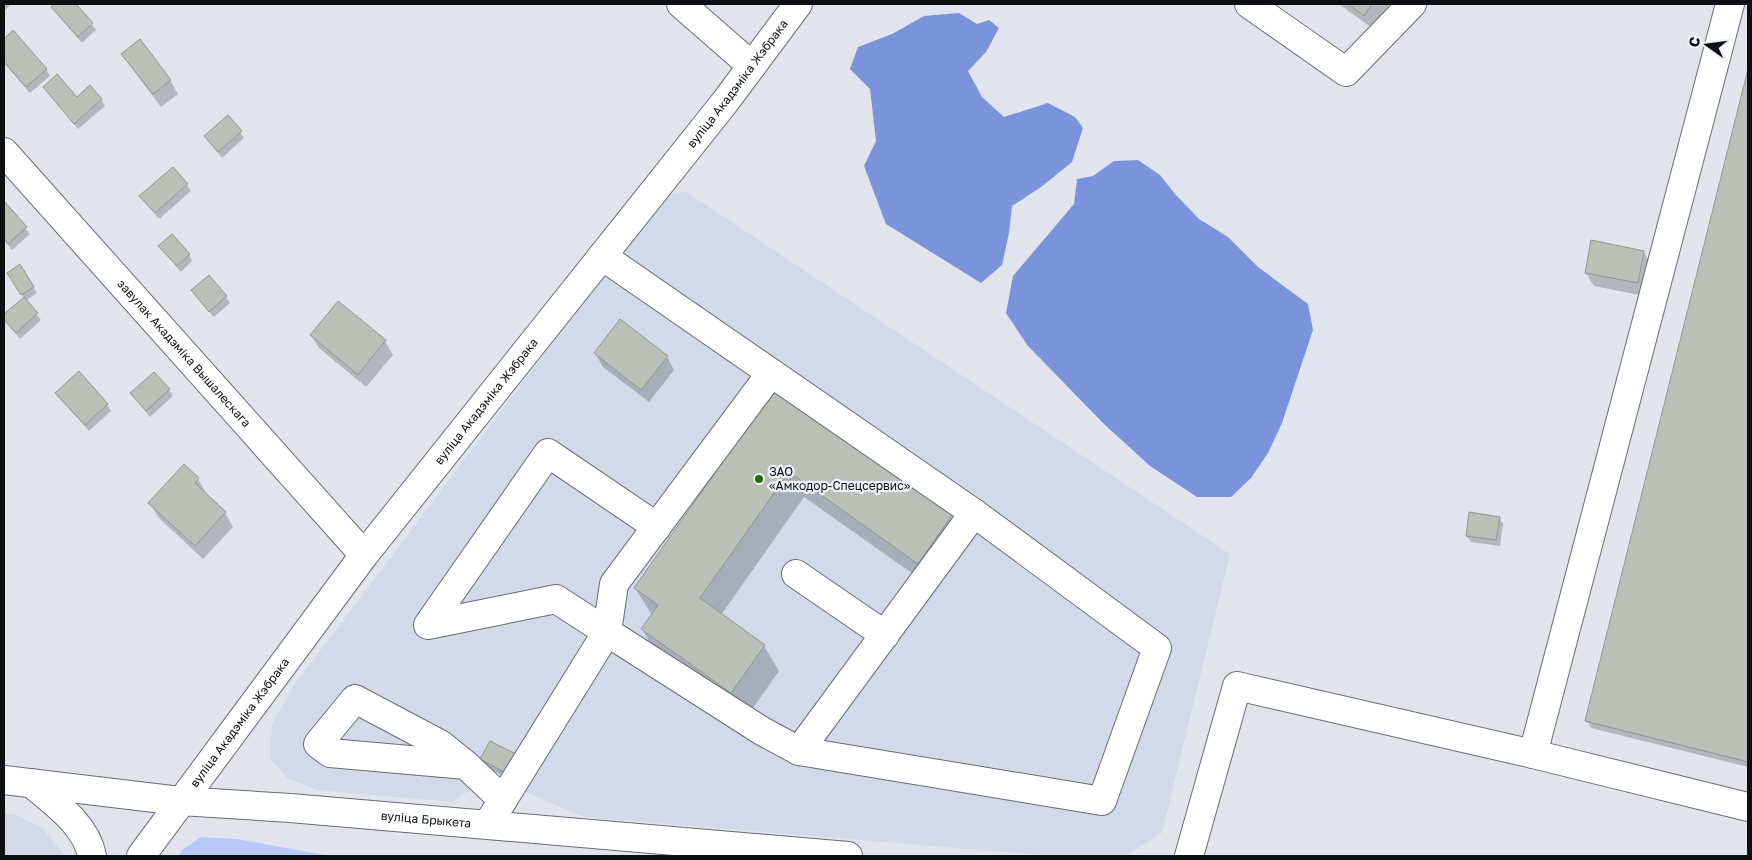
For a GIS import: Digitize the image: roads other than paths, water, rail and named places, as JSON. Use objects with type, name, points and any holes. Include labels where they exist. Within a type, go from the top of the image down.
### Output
[{"type":"street","points":[[681,4],[752,66]]},
{"type":"street","name":"вуліца Акадэміка Жэбрака","points":[[141,856],[364,555],[725,102],[798,4]]},
{"type":"street","points":[[1248,4],[1346,72],[1412,4]]},
{"type":"street","points":[[1533,754],[1730,4]]},
{"type":"street","name":"завулак Акадэміка Вышалескага","points":[[4,152],[364,555]]},
{"type":"street","points":[[602,256],[974,513],[1157,648],[1102,801],[799,751],[762,731],[556,599],[428,625],[548,453],[657,527]]},
{"type":"street","points":[[488,824],[607,632],[614,584],[771,373]]},
{"type":"street","points":[[799,751],[974,513]]},
{"type":"street","points":[[796,574],[885,634]]},
{"type":"street","points":[[1189,856],[1237,686],[1533,754],[1748,807]]},
{"type":"street","points":[[466,765],[503,800]]},
{"type":"street","name":"вуліца Брыкета","points":[[4,780],[180,801],[488,824],[705,850],[848,856]]},
{"type":"street","points":[[31,783],[76,823],[91,849],[92,856]]},
{"type":"place","name":"ЗАО «Амкодор-Спецсервис»","points":[[759,479]]}]
